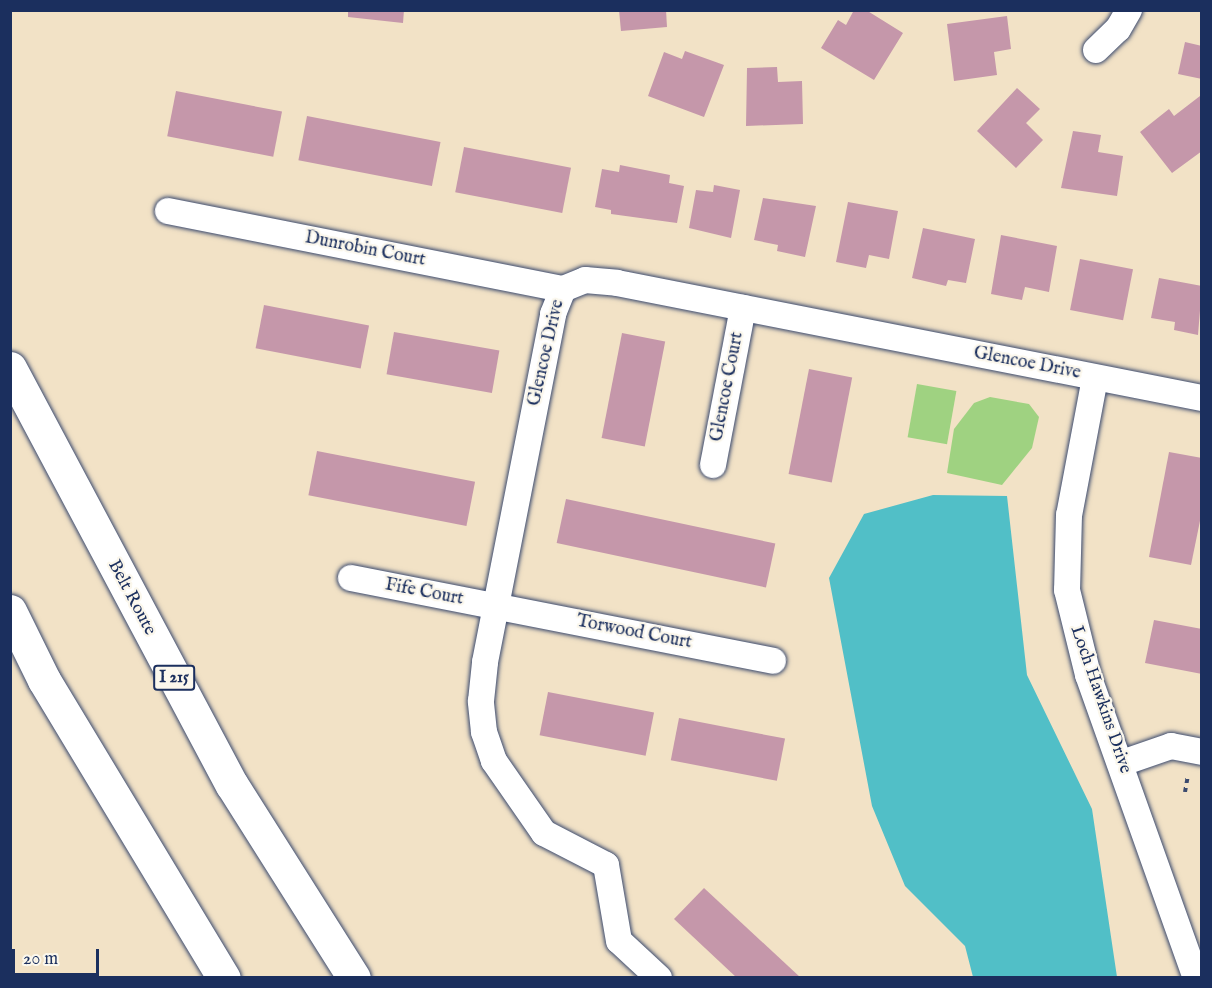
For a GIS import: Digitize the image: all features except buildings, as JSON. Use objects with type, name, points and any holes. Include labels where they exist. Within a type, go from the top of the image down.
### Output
[{"type":"highway","name":"Belt Route","points":[[10,368],[232,786],[354,978]]},
{"type":"highway","points":[[10,611],[44,680],[224,978]]},
{"type":"street","points":[[1096,50],[1118,29],[1129,10]]},
{"type":"street","name":"Dunrobin Court","points":[[168,211],[563,290]]},
{"type":"street","name":"Glencoe Drive","points":[[659,978],[619,941],[606,865],[544,833],[494,761],[484,732],[481,701],[496,606],[553,314],[563,290],[585,280],[600,280],[1202,398]]},
{"type":"street","name":"Glencoe Court","points":[[713,465],[743,308]]},
{"type":"street","name":"Loch Hawkins Drive","points":[[1095,378],[1069,515],[1067,590],[1088,675],[1122,763],[1196,978]]},
{"type":"street","name":"Fife Court","points":[[351,578],[496,606]]},
{"type":"street","name":"Torwood Court","points":[[496,606],[773,661]]},
{"type":"street","points":[[1122,763],[1171,746],[1202,752]]},
{"type":"green space","points":[[917,384],[956,391],[947,444],[908,437]]},
{"type":"green space","points":[[990,397],[1029,404],[1039,417],[1032,448],[1002,485],[947,473],[954,429],[974,403]]},
{"type":"water","points":[[933,495],[1007,496],[1027,675],[1092,809],[1117,977],[973,977],[965,946],[905,886],[872,806],[829,578],[864,514]]}]
